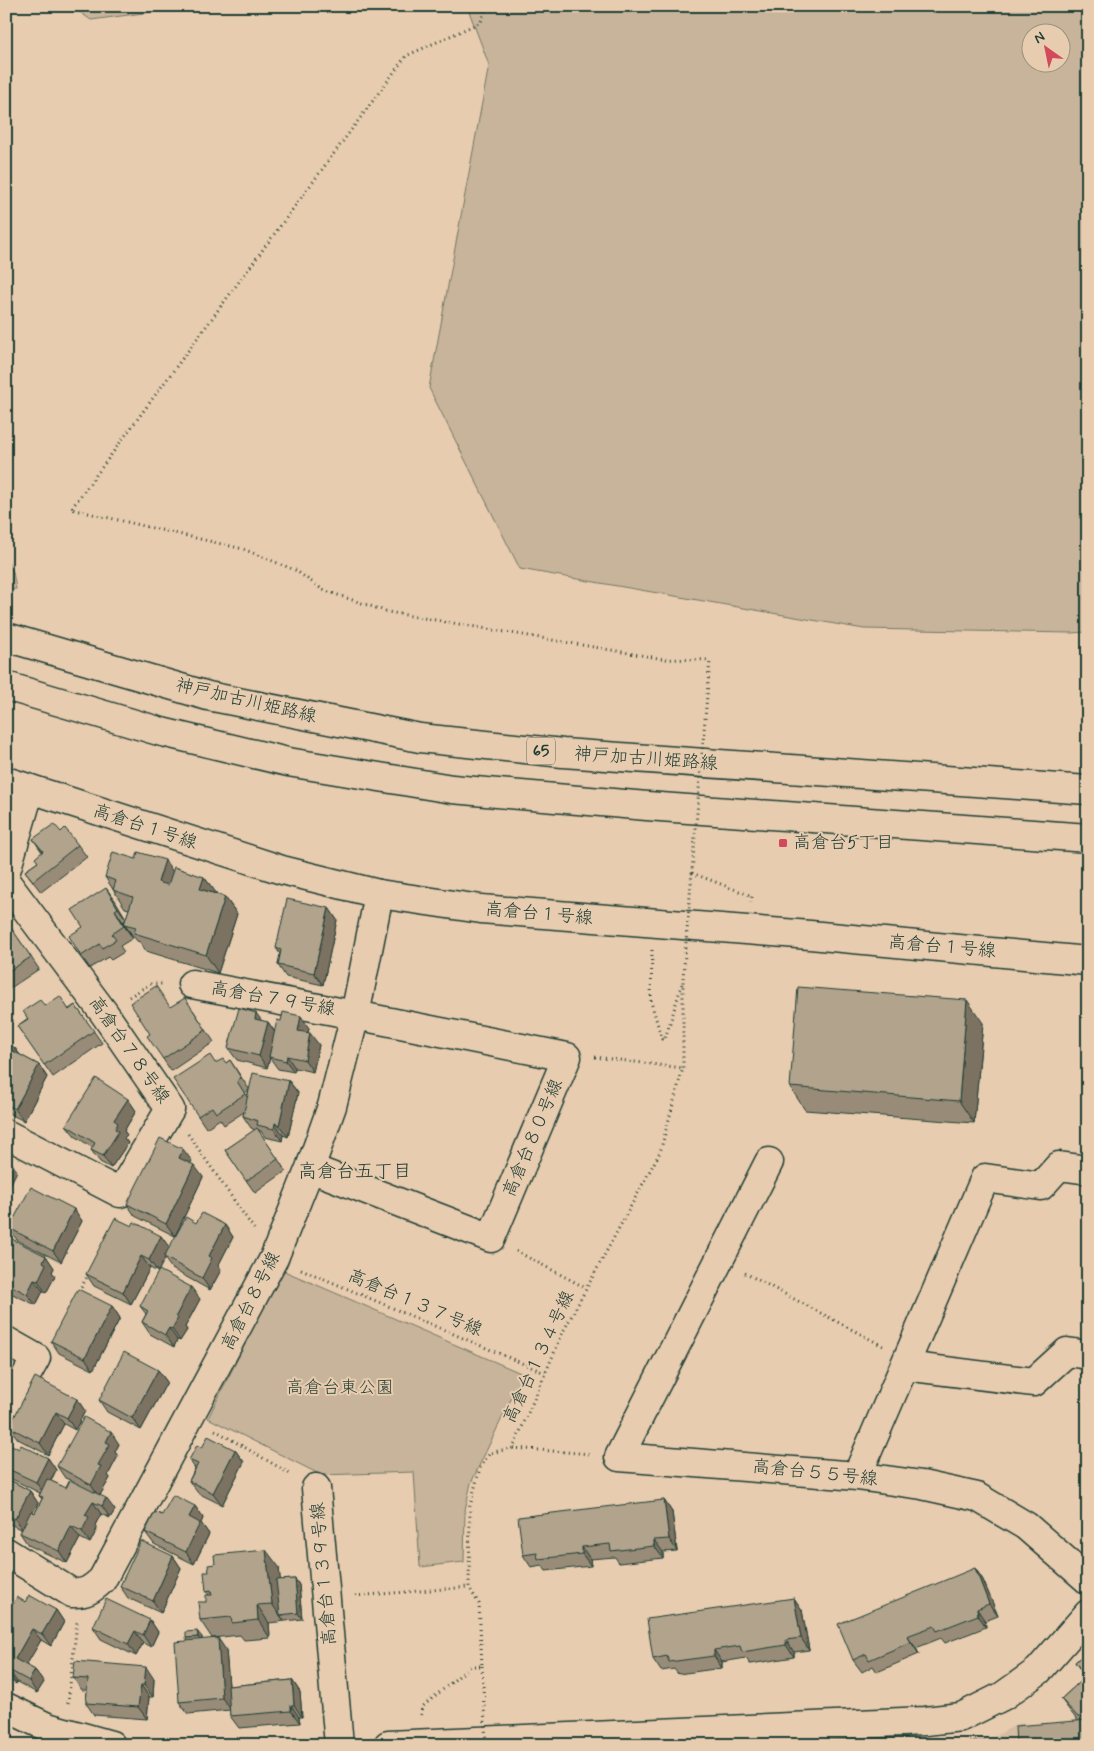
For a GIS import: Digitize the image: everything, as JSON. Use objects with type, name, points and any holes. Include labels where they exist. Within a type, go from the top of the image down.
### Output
[{"type":"street","name":"神戸加古川姫路線","points":[[6,637],[208,696],[420,738],[563,753],[1088,790]]},
{"type":"street","points":[[6,686],[162,732],[288,762],[452,789],[647,806],[1088,838]]},
{"type":"street","points":[[6,871],[18,785]]},
{"type":"street","name":"高倉台１号線","points":[[18,785],[282,870],[379,894],[481,909],[810,935],[1088,961]]},
{"type":"street","name":"高倉台７８号線","points":[[6,882],[104,1013],[170,1109],[120,1193],[6,1134]]},
{"type":"street","name":"高倉台８号線","points":[[82,1594],[92,1589],[102,1580],[274,1258],[310,1168],[332,1106],[355,1015],[379,894]]},
{"type":"street","name":"高倉台７９号線","points":[[192,984],[355,1015]]},
{"type":"street","name":"高倉台８０号線","points":[[355,1015],[567,1058],[491,1238]]},
{"type":"street","points":[[619,1456],[769,1162]]},
{"type":"street","points":[[857,1476],[985,1178],[1041,1186],[1059,1166],[1088,1170]]},
{"type":"street","points":[[310,1168],[491,1238]]},
{"type":"street","points":[[6,1340],[36,1358],[6,1412]]},
{"type":"street","points":[[907,1363],[1034,1382],[1067,1352],[1088,1355]]},
{"type":"street","name":"高倉台５５号線","points":[[619,1456],[857,1476],[922,1485],[977,1497],[1026,1526],[1088,1580]]},
{"type":"street","name":"高倉台１３９号線","points":[[316,1488],[339,1745]]},
{"type":"street","points":[[6,1552],[72,1593],[82,1594]]},
{"type":"street","points":[[388,1745],[735,1737],[961,1717],[1003,1696],[1038,1671],[1088,1614]]},
{"type":"street","points":[[6,1707],[47,1728],[111,1745]]},
{"type":"path","points":[[486,6],[481,22],[406,56],[71,509],[243,549],[295,570],[323,590],[388,612],[664,659],[710,660],[683,978],[665,1039],[662,1039],[651,1002],[652,950]]},
{"type":"path","points":[[692,873],[752,896]]},
{"type":"path","name":"高倉台１３４号線","points":[[486,1745],[479,1604],[470,1587],[470,1506],[480,1468],[490,1452],[513,1448],[564,1330],[660,1152],[683,1068],[683,978]]},
{"type":"path","points":[[104,1013],[150,984],[192,984]]},
{"type":"path","points":[[567,1058],[602,1056],[683,1068]]},
{"type":"path","points":[[170,1109],[274,1258]]},
{"type":"path","points":[[491,1238],[586,1288]]},
{"type":"path","name":"高倉台１３７号線","points":[[274,1258],[545,1373]]},
{"type":"path","points":[[719,1260],[907,1363]]},
{"type":"path","points":[[78,1294],[92,1268]]},
{"type":"path","name":"高倉台１３９号線","points":[[190,1416],[316,1488]]},
{"type":"path","points":[[513,1448],[619,1456]]},
{"type":"path","points":[[326,1598],[470,1587]]},
{"type":"path","points":[[67,1711],[77,1616],[82,1594]]},
{"type":"path","points":[[422,1707],[472,1666],[482,1666]]},
{"type":"shaded area","points":[[1019,1723],[1078,1734],[1088,1745],[974,1745],[996,1736]]},
{"type":"green space","points":[[71,6],[196,6],[91,20]]},
{"type":"green space","points":[[467,6],[1088,6],[1088,632],[864,629],[520,569],[429,388],[489,65]]},
{"type":"green space","points":[[6,558],[13,572],[16,589],[6,591]]},
{"type":"green space","name":"高倉台東公園","points":[[282,1270],[523,1374],[471,1483],[465,1510],[464,1562],[420,1567],[414,1472],[321,1475],[208,1418]]},
{"type":"building","points":[[54,824],[61,832],[65,828],[78,845],[33,881],[25,871],[38,862],[35,858],[43,851],[33,839]]},
{"type":"building","points":[[113,852],[136,859],[138,852],[165,860],[158,882],[168,885],[174,867],[204,877],[200,889],[225,897],[206,955],[134,933],[136,927],[124,924],[133,897],[113,890],[116,881],[105,877]]},
{"type":"building","points":[[106,888],[118,908],[115,910],[124,926],[112,934],[116,940],[102,948],[100,944],[81,956],[69,936],[83,927],[72,910]]},
{"type":"building","points":[[287,899],[329,908],[314,973],[278,965],[281,950],[276,948]]},
{"type":"building","points":[[10,926],[31,957],[6,973],[6,928]]},
{"type":"building","points":[[156,986],[170,1007],[185,998],[206,1030],[163,1059],[147,1036],[150,1034],[130,1003]]},
{"type":"building","points":[[798,987],[967,1000],[959,1101],[790,1087]]},
{"type":"building","points":[[60,996],[69,1010],[75,1005],[94,1031],[44,1065],[17,1026],[28,1019],[23,1011],[40,1000],[45,1006]]},
{"type":"building","points":[[239,1008],[256,1013],[255,1019],[268,1022],[259,1056],[228,1048]]},
{"type":"building","points":[[283,1012],[301,1016],[298,1031],[310,1033],[305,1060],[287,1056],[286,1061],[269,1057],[277,1020],[281,1021]]},
{"type":"building","points":[[6,1043],[15,1048],[13,1051],[39,1065],[15,1109],[6,1104]]},
{"type":"building","points":[[210,1055],[215,1063],[223,1059],[226,1063],[230,1060],[241,1078],[237,1081],[245,1094],[216,1113],[212,1107],[198,1116],[173,1079]]},
{"type":"building","points":[[253,1073],[289,1081],[279,1125],[275,1123],[274,1129],[257,1125],[258,1121],[243,1116]]},
{"type":"building","points":[[96,1078],[128,1099],[114,1120],[118,1123],[115,1129],[119,1131],[103,1156],[91,1150],[95,1143],[66,1125]]},
{"type":"building","points":[[257,1128],[278,1159],[246,1181],[225,1150]]},
{"type":"building","points":[[160,1138],[183,1149],[179,1158],[194,1165],[166,1224],[127,1204]]},
{"type":"building","points":[[31,1187],[74,1209],[53,1251],[9,1228]]},
{"type":"building","points":[[202,1213],[225,1225],[209,1256],[212,1258],[202,1278],[164,1257],[186,1217],[196,1223]]},
{"type":"building","points":[[115,1218],[132,1226],[134,1222],[161,1236],[149,1260],[141,1256],[123,1292],[86,1274]]},
{"type":"building","points":[[8,1237],[46,1256],[43,1262],[46,1264],[38,1281],[34,1280],[27,1294],[6,1283],[6,1241]]},
{"type":"building","points":[[159,1270],[191,1287],[176,1316],[178,1318],[172,1329],[169,1328],[165,1335],[142,1322],[148,1311],[140,1306]]},
{"type":"building","points":[[78,1289],[112,1306],[85,1358],[51,1341]]},
{"type":"building","points":[[124,1352],[158,1370],[132,1418],[99,1400]]},
{"type":"building","points":[[35,1377],[77,1399],[67,1418],[56,1412],[40,1443],[9,1427]]},
{"type":"building","points":[[84,1417],[111,1432],[106,1442],[110,1444],[98,1465],[101,1466],[91,1485],[57,1466]]},
{"type":"building","points":[[208,1436],[235,1450],[213,1493],[189,1481],[198,1464],[189,1460],[197,1445],[202,1448]]},
{"type":"building","points":[[12,1445],[19,1449],[21,1445],[48,1458],[36,1482],[6,1468],[6,1457]]},
{"type":"building","points":[[6,1478],[30,1491],[15,1519],[6,1514]]},
{"type":"building","points":[[47,1479],[66,1488],[70,1480],[106,1498],[102,1506],[93,1502],[85,1515],[89,1517],[82,1531],[71,1526],[59,1551],[20,1533],[31,1511],[35,1513],[43,1497],[39,1496]]},
{"type":"building","points":[[173,1495],[195,1506],[189,1517],[200,1523],[186,1552],[145,1532],[155,1512],[162,1515]]},
{"type":"building","points":[[664,1500],[669,1539],[654,1540],[654,1546],[611,1551],[610,1544],[582,1547],[582,1554],[538,1559],[537,1553],[523,1555],[518,1517]]},
{"type":"building","points":[[141,1541],[173,1556],[153,1601],[120,1586]]},
{"type":"building","points":[[266,1550],[272,1604],[257,1605],[258,1620],[232,1623],[231,1617],[200,1620],[198,1602],[206,1602],[206,1595],[212,1595],[211,1590],[206,1591],[204,1572],[209,1572],[208,1565],[215,1564],[214,1555]]},
{"type":"building","points":[[975,1568],[989,1604],[977,1609],[978,1615],[937,1631],[934,1626],[907,1636],[911,1642],[869,1660],[866,1654],[853,1660],[838,1624]]},
{"type":"building","points":[[295,1579],[298,1613],[280,1615],[276,1580]]},
{"type":"building","points":[[29,1595],[56,1610],[42,1634],[32,1629],[15,1659],[35,1670],[29,1681],[9,1670],[8,1672],[6,1671],[6,1609],[10,1603],[13,1604],[17,1597],[25,1602]]},
{"type":"building","points":[[794,1598],[801,1638],[786,1640],[786,1645],[742,1652],[740,1646],[714,1650],[714,1656],[669,1662],[667,1656],[653,1659],[647,1619]]},
{"type":"building","points":[[106,1599],[150,1620],[143,1635],[135,1631],[128,1644],[93,1627]]},
{"type":"building","points":[[197,1631],[198,1637],[186,1638],[186,1632]]},
{"type":"building","points":[[218,1638],[222,1698],[179,1702],[175,1642]]},
{"type":"building","points":[[1088,1651],[1088,1718],[1078,1717],[1061,1699],[1086,1676],[1075,1662]]},
{"type":"building","points":[[75,1661],[146,1667],[144,1685],[141,1685],[138,1707],[86,1703],[88,1679],[73,1678]]},
{"type":"building","points":[[292,1680],[294,1705],[291,1705],[291,1711],[230,1716],[228,1686]]},
{"type":"building","points":[[1088,1720],[1088,1745],[1016,1745],[1015,1726]]},
{"type":"building","points":[[998,1740],[998,1745],[929,1745]]},
{"type":"place","name":"高倉台5丁目","points":[[783,843]]},
{"type":"district","name":"高倉台五丁目","points":[[355,1171]]}]
